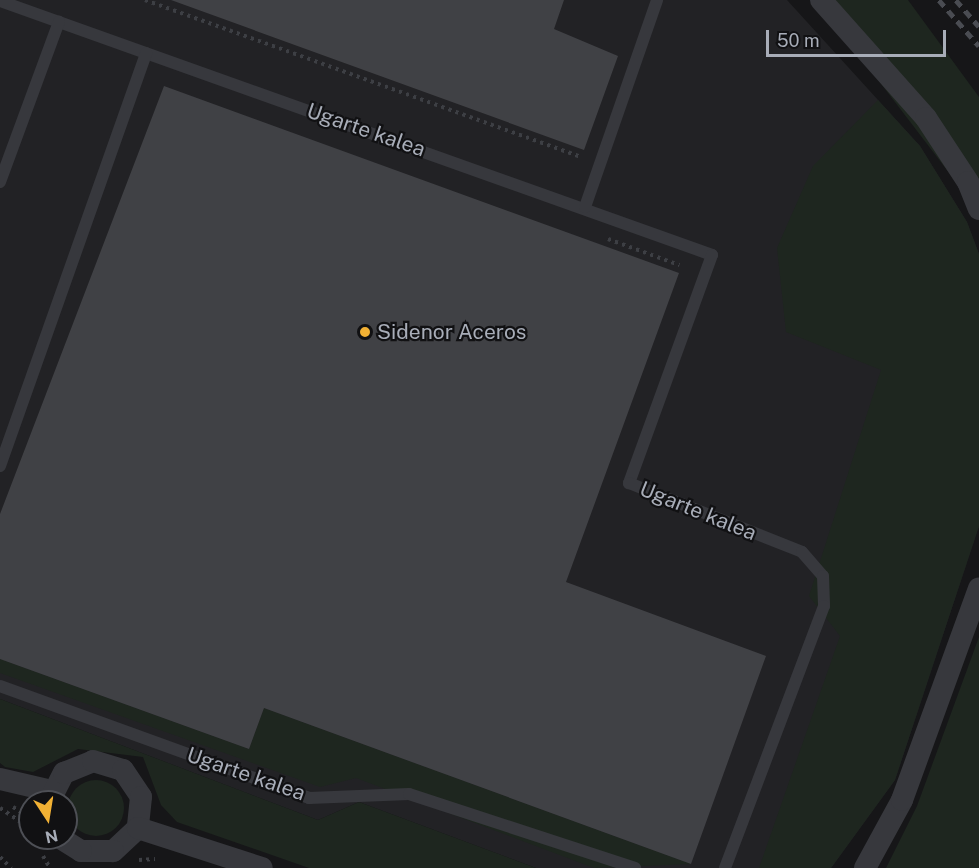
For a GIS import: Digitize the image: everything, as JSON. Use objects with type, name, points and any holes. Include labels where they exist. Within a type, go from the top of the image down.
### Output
[{"type":"street","points":[[821,0],[926,118],[968,182],[979,209]]},
{"type":"street","points":[[865,868],[902,800],[979,589]]},
{"type":"street","points":[[56,790],[73,767],[93,761],[114,765],[137,786],[142,807],[138,828],[113,850],[78,860]]},
{"type":"street","points":[[0,779],[33,790]]},
{"type":"street","points":[[138,828],[262,868]]},
{"type":"lane","points":[[585,207],[657,0]]},
{"type":"lane","name":"Ugarte kalea","points":[[1,5],[59,22],[585,207],[712,255],[629,483],[802,552],[823,576],[824,606],[725,868]]},
{"type":"lane","points":[[0,182],[59,22]]},
{"type":"lane","points":[[0,466],[146,53]]},
{"type":"lane","name":"Ugarte kalea","points":[[0,686],[309,798],[409,794],[635,868]]},
{"type":"path","points":[[145,0],[580,157]]},
{"type":"path","points":[[0,800],[18,810]]},
{"type":"path","points":[[0,808],[18,820]]},
{"type":"path","points":[[0,857],[11,868]]},
{"type":"path","points":[[133,863],[167,860]]},
{"type":"shaded area","points":[[0,0],[787,0],[920,146],[967,222],[979,254],[979,526],[895,780],[831,868],[536,868],[359,802],[318,820],[0,699]]},
{"type":"shaded area","points":[[817,0],[908,0],[979,97],[979,212]]},
{"type":"shaded area","points":[[878,100],[920,146],[967,222],[979,254],[979,526],[895,780],[831,868],[759,868],[840,636],[809,596],[881,370],[786,332],[777,248],[813,166]]},
{"type":"shaded area","points":[[979,637],[979,868],[886,868],[917,806]]},
{"type":"shaded area","points":[[0,659],[249,749],[264,708],[691,864],[594,868],[356,778],[320,787],[0,673]]},
{"type":"shaded area","points":[[0,699],[318,820],[359,802],[536,868],[309,868],[177,822],[161,805],[143,757],[78,749],[33,772],[5,767],[0,763]]},
{"type":"shaded area","points":[[90,780],[102,780],[112,784],[120,792],[124,802],[124,814],[120,824],[112,832],[102,836],[90,836],[78,830],[78,790],[74,790],[80,784]]},
{"type":"building","points":[[171,0],[564,0],[554,29],[618,56],[584,150]]},
{"type":"building","points":[[164,86],[679,273],[566,582],[766,656],[691,864],[264,708],[249,749],[0,659],[0,514]]},
{"type":"railway","points":[[939,0],[979,46]]},
{"type":"railway","points":[[956,0],[979,26]]},
{"type":"place","name":"Sidenor Aceros","points":[[365,332]]}]
